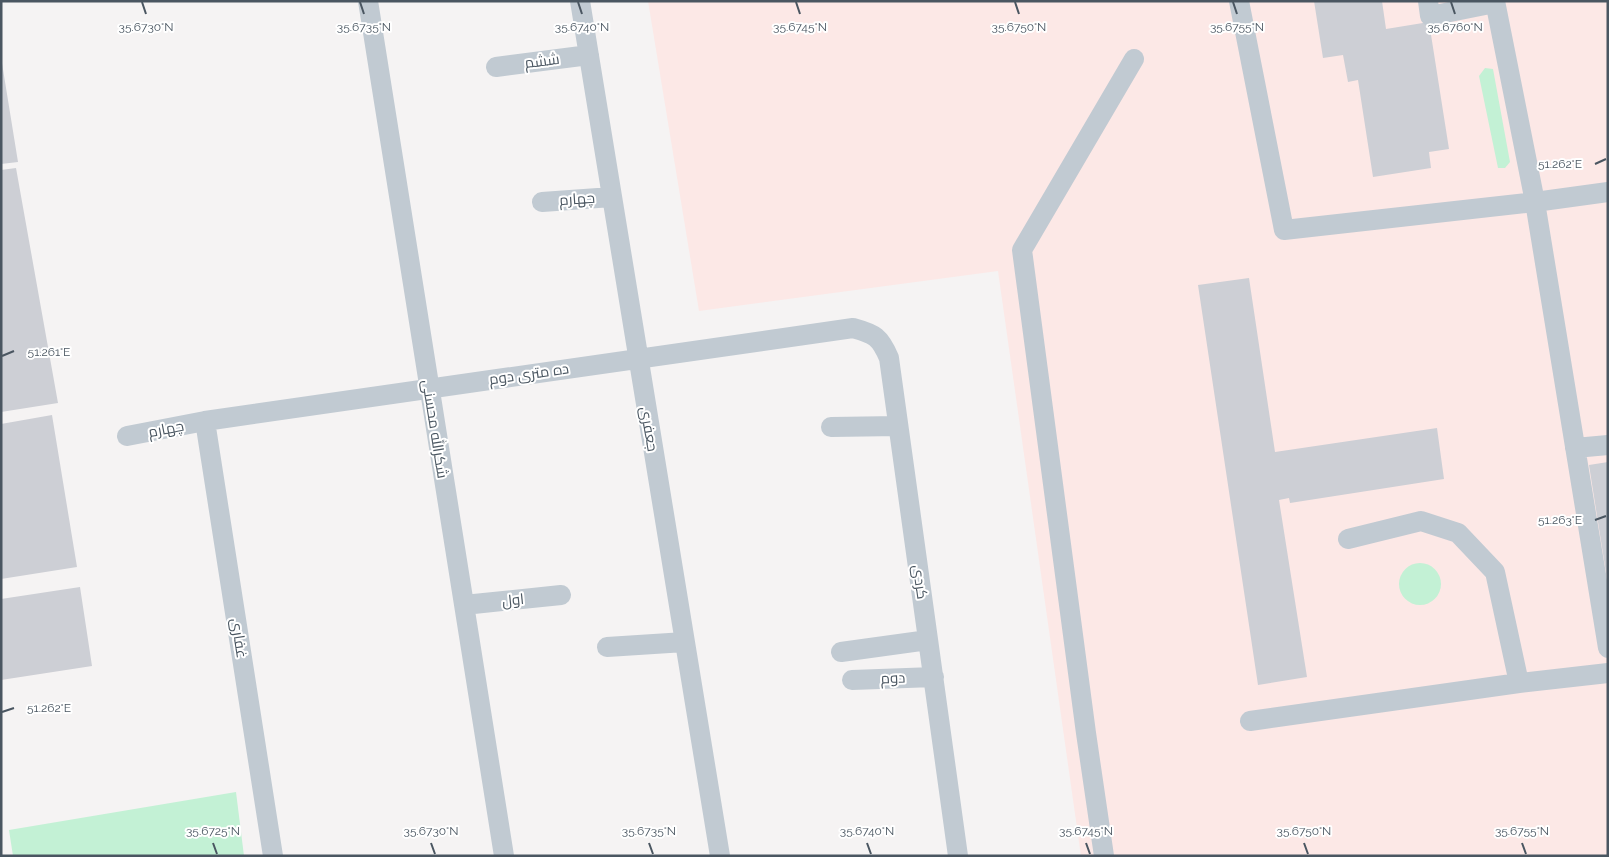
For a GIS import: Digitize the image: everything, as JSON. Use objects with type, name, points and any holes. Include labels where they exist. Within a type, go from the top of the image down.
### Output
[{"type":"street","name":"شکرالله محسنی","points":[[368,1],[504,856]]},
{"type":"street","name":"جعفری","points":[[580,1],[720,856]]},
{"type":"street","points":[[1239,1],[1284,230],[1608,192]]},
{"type":"street","points":[[1428,1],[1430,16],[1495,2],[1535,202],[1608,648]]},
{"type":"street","name":"ششم","points":[[496,67],[589,56]]},
{"type":"street","points":[[1104,856],[1084,723],[1022,250],[1134,59]]},
{"type":"street","name":"چهارم","points":[[542,202],[612,197]]},
{"type":"street","name":"ده متری دوم","points":[[205,421],[853,328]]},
{"type":"street","name":"کردی","points":[[853,328],[872,333],[882,343],[888,358],[958,856]]},
{"type":"street","name":"چهارم","points":[[127,436],[205,421]]},
{"type":"street","name":"غفاری","points":[[205,421],[273,856]]},
{"type":"street","points":[[831,427],[898,426]]},
{"type":"street","points":[[1575,448],[1608,445]]},
{"type":"street","points":[[1348,539],[1421,521],[1458,533],[1495,572],[1518,684]]},
{"type":"street","name":"اول","points":[[464,605],[561,595]]},
{"type":"street","points":[[841,652],[928,640]]},
{"type":"street","points":[[607,647],[685,642]]},
{"type":"street","points":[[1250,722],[1608,673]]},
{"type":"street","name":"دوم","points":[[852,680],[934,677]]},
{"type":"shaded area","points":[[648,1],[1608,1],[1608,856],[1081,856],[998,271],[699,311]]},
{"type":"green space","points":[[1485,68],[1493,69],[1510,162],[1505,168],[1498,168],[1479,76]]},
{"type":"green space","points":[[1416,563],[1424,563],[1435,569],[1441,584],[1435,599],[1424,605],[1416,605],[1405,599],[1399,588],[1399,580],[1405,569]]},
{"type":"green space","points":[[236,792],[244,856],[13,856],[9,830]]},
{"type":"building","points":[[1314,1],[1382,1],[1386,29],[1429,22],[1449,149],[1429,152],[1431,168],[1373,177],[1358,80],[1348,82],[1343,55],[1323,58]]},
{"type":"building","points":[[1,57],[18,162],[1,164]]},
{"type":"building","points":[[16,168],[58,403],[1,412],[1,170]]},
{"type":"building","points":[[1249,278],[1275,452],[1437,428],[1444,479],[1290,503],[1289,498],[1279,500],[1307,677],[1258,685],[1198,285]]},
{"type":"building","points":[[52,415],[77,567],[1,579],[1,424]]},
{"type":"building","points":[[1608,462],[1608,579],[1607,579],[1589,465]]},
{"type":"building","points":[[80,587],[92,666],[1,680],[1,599]]}]
